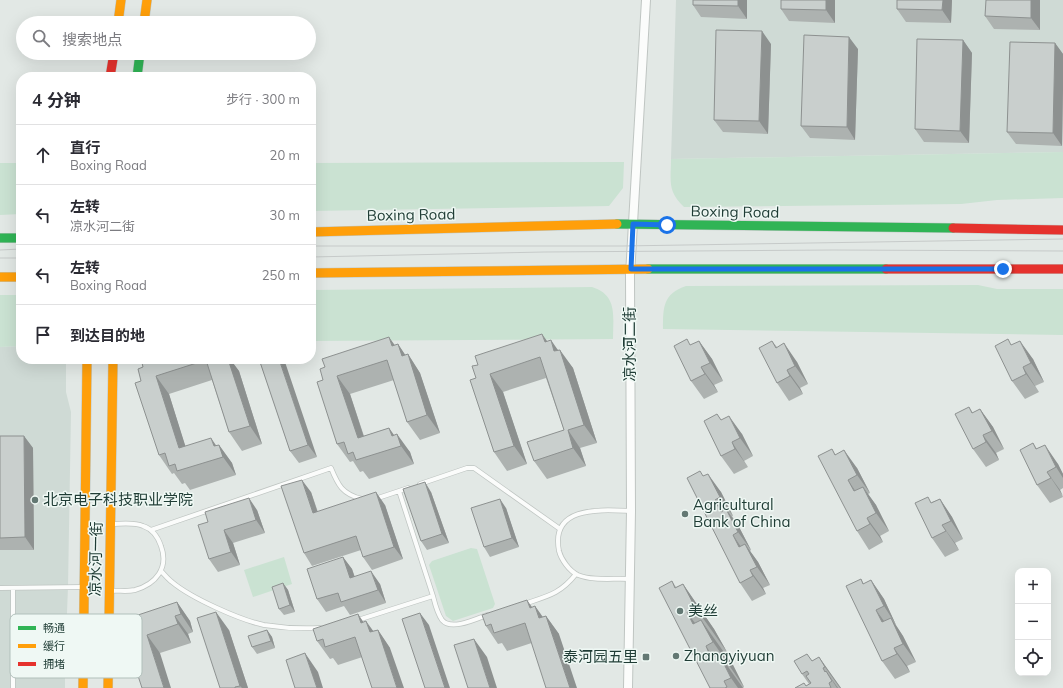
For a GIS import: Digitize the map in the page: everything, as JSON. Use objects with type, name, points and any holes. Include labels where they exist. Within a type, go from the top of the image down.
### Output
[{"type":"main road","points":[[119,16],[121,0]]},
{"type":"main road","points":[[145,16],[147,0]]},
{"type":"main road","points":[[111,72],[113,60]]},
{"type":"main road","points":[[138,72],[139,60]]},
{"type":"main road","name":"Boxing Road","points":[[316,232],[633,224],[1063,230]]},
{"type":"main road","points":[[0,238],[16,238]]},
{"type":"main road","points":[[316,273],[631,269],[1063,269]]},
{"type":"main road","points":[[0,277],[16,277]]},
{"type":"main road","name":"凉水河一街","points":[[84,614],[87,364]]},
{"type":"main road","name":"凉水河一街","points":[[110,614],[113,364]]},
{"type":"main road","name":"凉水河一街","points":[[83,678],[83,688]]},
{"type":"main road","name":"凉水河一街","points":[[108,678],[108,688]]},
{"type":"street","name":"凉水河二街","points":[[628,688],[631,511],[631,269],[646,0]]},
{"type":"lane","points":[[151,530],[331,468],[338,485],[346,493],[356,498],[373,500],[467,468],[474,468],[560,530]]},
{"type":"lane","points":[[399,491],[438,613],[442,620],[447,624],[455,625],[493,613]]},
{"type":"lane","points":[[630,579],[588,578],[576,574],[566,564],[560,554],[558,542],[560,530],[567,521],[577,514],[588,511],[631,511]]},
{"type":"lane","points":[[110,590],[134,590],[151,582],[161,571],[164,561],[163,551],[159,540],[151,530],[141,525],[111,524]]},
{"type":"lane","points":[[161,571],[172,582],[193,596],[238,616],[263,624],[288,628],[326,627]]},
{"type":"lane","points":[[516,606],[554,594],[567,584],[576,574]]},
{"type":"lane","points":[[0,588],[84,587]]},
{"type":"lane","points":[[13,588],[13,614]]},
{"type":"lane","points":[[355,622],[433,596]]},
{"type":"shaded area","points":[[676,0],[1063,0],[1063,152],[671,159]]},
{"type":"shaded area","name":"北京电子科技职业学院","points":[[16,346],[16,364],[66,364],[66,392],[71,412],[67,614],[10,614],[10,678],[65,678],[65,688],[0,688],[0,347]]},
{"type":"green space","points":[[1063,152],[1063,198],[997,200],[961,204],[684,207],[672,191],[671,185],[671,159]]},
{"type":"green space","points":[[624,162],[623,188],[609,206],[316,211],[316,163]]},
{"type":"green space","points":[[0,163],[16,163],[16,214],[0,215]]},
{"type":"green space","points":[[978,285],[997,289],[1063,289],[1063,335],[663,329],[663,314],[666,302],[678,289],[686,286]]},
{"type":"green space","points":[[592,287],[606,295],[610,301],[613,315],[613,339],[316,341],[316,290]]},
{"type":"green space","points":[[0,295],[16,295],[16,346],[0,347]]},
{"type":"green space","points":[[471,548],[477,549],[495,604],[493,608],[453,621],[446,616],[429,565],[432,561]]},
{"type":"green space","points":[[284,557],[292,584],[253,597],[244,570]]},
{"type":"building","points":[[693,0],[738,0],[738,6],[693,5]]},
{"type":"building","points":[[781,0],[826,0],[826,10],[781,9]]},
{"type":"building","points":[[897,0],[943,0],[942,10],[897,9]]},
{"type":"building","points":[[986,0],[1031,0],[1031,18],[985,16]]},
{"type":"building","points":[[716,30],[762,31],[759,121],[714,120]]},
{"type":"building","points":[[804,35],[849,37],[847,127],[801,126]]},
{"type":"building","points":[[917,39],[963,40],[960,131],[915,129]]},
{"type":"building","points":[[1010,42],[1055,43],[1053,133],[1007,132]]},
{"type":"building","points":[[542,334],[545,342],[551,340],[554,351],[560,350],[584,425],[568,430],[573,448],[534,461],[527,442],[564,430],[540,357],[490,374],[514,446],[494,452],[470,380],[476,378],[472,366],[478,365],[475,356]]},
{"type":"building","points":[[389,337],[392,346],[398,344],[402,356],[408,354],[427,415],[407,422],[387,360],[337,376],[358,438],[389,428],[392,436],[397,434],[401,446],[356,460],[353,452],[348,454],[344,442],[337,444],[317,382],[323,380],[320,369],[325,367],[322,359]]},
{"type":"building","points":[[687,339],[690,345],[699,341],[710,363],[701,367],[705,374],[691,381],[674,346]]},
{"type":"building","points":[[1008,339],[1011,345],[1020,341],[1031,363],[1023,367],[1026,374],[1012,381],[995,346]]},
{"type":"building","points":[[772,341],[776,348],[784,343],[795,366],[787,370],[790,376],[777,383],[759,348]]},
{"type":"building","points":[[142,364],[194,364],[156,376],[179,448],[211,438],[214,446],[219,445],[223,457],[177,471],[175,464],[169,466],[165,453],[159,455],[135,383],[141,381],[138,369],[143,367]]},
{"type":"building","points":[[207,364],[230,364],[250,426],[229,432]]},
{"type":"building","points":[[261,364],[281,364],[308,445],[290,451]]},
{"type":"building","points":[[969,407],[972,413],[980,409],[992,431],[983,435],[986,442],[973,449],[955,414]]},
{"type":"building","points":[[717,414],[721,420],[729,416],[740,438],[732,442],[735,449],[721,456],[704,421]]},
{"type":"building","points":[[0,436],[24,436],[25,537],[0,538]]},
{"type":"building","points":[[1033,443],[1036,449],[1045,445],[1056,467],[1047,472],[1051,478],[1037,485],[1020,450]]},
{"type":"building","points":[[832,449],[835,455],[844,450],[857,475],[848,480],[854,491],[863,487],[876,513],[867,518],[870,524],[857,531],[818,456]]},
{"type":"building","points":[[700,471],[703,476],[708,474],[720,497],[715,500],[721,512],[726,509],[738,532],[733,535],[739,547],[745,544],[757,567],[750,570],[753,576],[740,583],[687,478]]},
{"type":"building","points":[[302,480],[313,513],[376,492],[394,547],[363,557],[356,536],[304,553],[281,486]]},
{"type":"building","points":[[425,482],[442,534],[421,541],[403,489]]},
{"type":"building","points":[[928,497],[931,503],[940,499],[951,521],[942,525],[946,531],[932,538],[915,503]]},
{"type":"building","points":[[249,498],[256,520],[224,530],[231,552],[209,559],[198,525],[208,522],[205,512]]},
{"type":"building","points":[[500,499],[512,538],[484,547],[471,508]]},
{"type":"building","points":[[343,557],[350,578],[371,571],[378,590],[341,602],[338,593],[317,599],[307,569]]},
{"type":"building","points":[[861,579],[863,584],[871,580],[884,606],[876,610],[882,622],[891,618],[903,644],[894,648],[897,654],[882,661],[846,586]]},
{"type":"building","points":[[672,581],[675,588],[683,584],[695,607],[687,612],[693,624],[701,620],[713,642],[706,646],[711,658],[719,654],[731,678],[724,681],[727,687],[710,688],[659,588]]},
{"type":"building","points":[[283,583],[290,605],[279,609],[272,587]]},
{"type":"building","points":[[527,600],[530,608],[535,606],[539,618],[546,616],[570,688],[546,688],[525,623],[494,633],[491,624],[486,626],[482,615]]},
{"type":"building","points":[[177,602],[181,614],[175,616],[178,624],[147,635],[164,688],[142,688],[139,678],[142,678],[141,614]]},
{"type":"building","points":[[216,612],[240,686],[235,688],[220,688],[197,618]]},
{"type":"building","points":[[420,613],[445,688],[425,688],[402,619]]},
{"type":"building","points":[[358,614],[361,623],[366,621],[370,632],[378,630],[397,688],[372,688],[355,637],[325,647],[323,639],[317,641],[313,629]]},
{"type":"building","points":[[267,630],[271,641],[252,647],[248,636]]},
{"type":"building","points":[[474,639],[490,688],[468,688],[454,645]]},
{"type":"building","points":[[305,653],[317,688],[295,688],[286,660]]},
{"type":"building","points":[[807,654],[812,661],[819,657],[825,667],[823,668],[825,672],[826,671],[832,681],[829,683],[831,688],[795,688],[804,683],[806,686],[811,683],[806,676],[809,674],[807,671],[802,674],[794,661]]},
{"type":"tram line","points":[[316,246],[622,246],[1063,239]]},
{"type":"tram line","points":[[0,250],[16,249]]},
{"type":"tram line","points":[[316,257],[544,252],[833,250],[1063,251]]},
{"type":"tram line","points":[[0,258],[16,258]]},
{"type":"traffic: fast","points":[[138,72],[139,60]]},
{"type":"traffic: fast","points":[[617,224],[953,228]]},
{"type":"traffic: fast","points":[[0,238],[16,238]]},
{"type":"traffic: fast","points":[[648,269],[886,269]]},
{"type":"traffic: slow","points":[[119,16],[121,0]]},
{"type":"traffic: slow","points":[[145,16],[147,0]]},
{"type":"traffic: slow","points":[[316,232],[617,224]]},
{"type":"traffic: slow","points":[[316,273],[648,269]]},
{"type":"traffic: slow","points":[[0,277],[16,277]]},
{"type":"traffic: slow","points":[[84,614],[87,364]]},
{"type":"traffic: slow","points":[[109,614],[113,364]]},
{"type":"traffic: slow","points":[[83,678],[83,688]]},
{"type":"traffic: slow","points":[[108,678],[108,688]]},
{"type":"traffic: jam","points":[[111,72],[113,60]]},
{"type":"traffic: jam","points":[[953,228],[1063,230]]},
{"type":"traffic: jam","points":[[886,269],[1063,269]]},
{"type":"place","name":"北京电子科技职业学院","points":[[35,500]]},
{"type":"place","name":"Agricultural Bank of China","points":[[685,514]]},
{"type":"place","name":"美丝","points":[[680,611]]},
{"type":"place","name":"Zhangyiyuan","points":[[676,656]]},
{"type":"place","name":"泰河园五里","points":[[646,657]]},
{"type":"route","points":[[667,225],[633,224],[631,269],[1003,269]]}]
